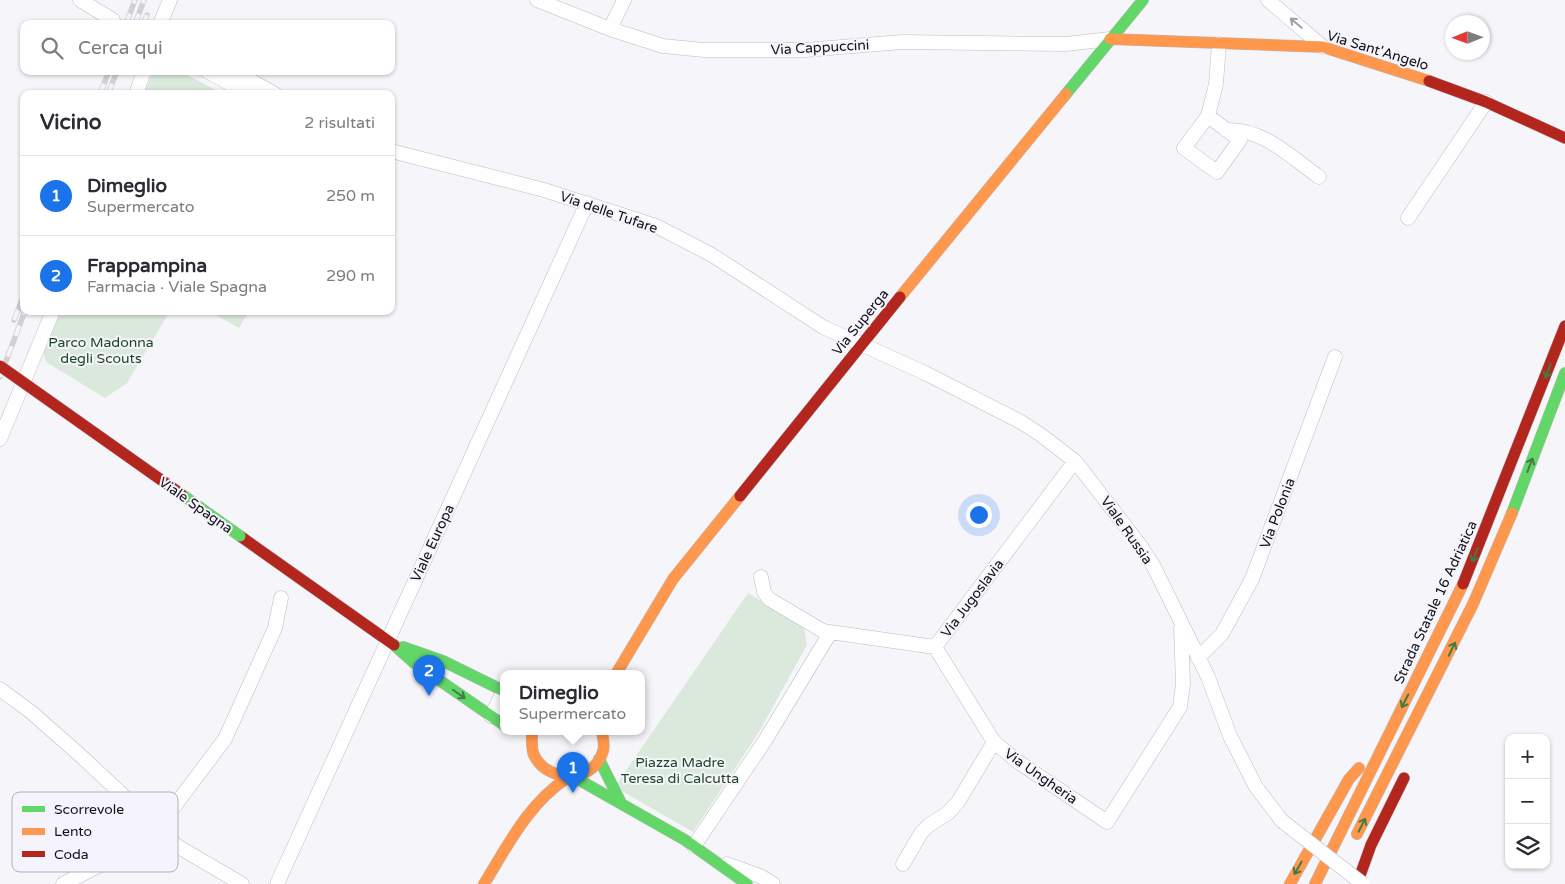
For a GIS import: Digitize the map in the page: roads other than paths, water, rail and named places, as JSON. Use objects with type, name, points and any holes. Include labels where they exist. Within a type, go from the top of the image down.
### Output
[{"type":"main road","name":"Via Superga","points":[[618,670],[673,579],[861,344],[1143,0]]},
{"type":"main road","name":"Via Sant'Angelo","points":[[1110,39],[1323,47],[1392,68],[1486,102],[1565,138]]},
{"type":"main road","name":"Strada Statale 16 Adriatica","points":[[1314,884],[1457,598],[1494,510],[1565,326]]},
{"type":"main road","name":"Viale Spagna","points":[[0,366],[390,642],[413,662],[500,722]]},
{"type":"main road","points":[[1336,876],[1474,604],[1513,511],[1565,373]]},
{"type":"main road","name":"Viale Spagna","points":[[390,642],[442,661],[500,689]]},
{"type":"main road","points":[[1425,723],[1432,690]]},
{"type":"main road","points":[[519,735],[545,771],[555,776],[571,778],[620,801],[717,860],[747,884]]},
{"type":"main road","points":[[531,808],[536,784],[532,735]]},
{"type":"main road","points":[[484,884],[531,808],[555,785],[587,772],[600,759],[603,748],[602,735]]},
{"type":"main road","points":[[1290,884],[1349,779],[1385,742]]},
{"type":"main road","points":[[600,759],[620,801]]},
{"type":"main road","points":[[1357,884],[1371,845],[1410,766]]},
{"type":"street","points":[[80,0],[113,20]]},
{"type":"street","points":[[162,20],[170,0]]},
{"type":"street","name":"Via Cappuccini","points":[[537,0],[610,29],[663,46],[704,50],[805,50],[902,42],[1066,44],[1110,39]]},
{"type":"street","points":[[610,29],[624,0]]},
{"type":"street","points":[[1268,0],[1323,47]]},
{"type":"street","points":[[1208,116],[1240,140],[1217,172],[1184,148],[1208,116],[1216,84],[1219,44]]},
{"type":"street","points":[[137,90],[143,75]]},
{"type":"street","points":[[214,75],[242,90]]},
{"type":"street","points":[[241,75],[268,90]]},
{"type":"street","points":[[1408,218],[1486,102]]},
{"type":"street","points":[[1226,130],[1245,130],[1264,138],[1319,177]]},
{"type":"street","name":"Via delle Tufare","points":[[395,152],[587,203],[649,223],[712,255],[823,327],[861,344]]},
{"type":"street","name":"Viale Europa","points":[[277,884],[390,642],[587,203]]},
{"type":"street","points":[[0,439],[51,315]]},
{"type":"street","name":"Viale Russia","points":[[861,344],[925,372],[1021,422],[1075,461],[1154,567],[1198,658],[1230,736],[1256,787],[1282,821],[1362,884]]},
{"type":"street","name":"Via Polonia","points":[[1198,658],[1222,634],[1252,579],[1335,356]]},
{"type":"street","name":"Via Jugoslavia","points":[[761,577],[764,592],[769,598],[816,628],[830,633],[935,647],[1075,461]]},
{"type":"street","points":[[178,801],[225,738],[275,628],[281,598]]},
{"type":"street","name":"Via Ungheria","points":[[935,647],[994,742],[1017,761],[1107,822],[1180,707],[1183,697],[1181,622]]},
{"type":"street","points":[[694,846],[766,738],[830,633]]},
{"type":"street","points":[[0,689],[49,728],[119,792]]},
{"type":"street","name":"Viale Spagna","points":[[491,716],[500,699]]},
{"type":"street","points":[[903,864],[921,833],[929,825],[948,813],[958,802],[994,742]]},
{"type":"street","points":[[178,847],[242,884]]},
{"type":"street","points":[[717,860],[760,876],[773,884]]},
{"type":"street","points":[[63,884],[78,881],[92,872]]},
{"type":"railway","points":[[128,20],[135,0]]},
{"type":"railway","points":[[136,20],[144,0]]},
{"type":"railway","points":[[145,20],[147,15]]},
{"type":"railway","points":[[102,90],[107,75]]},
{"type":"railway","points":[[110,90],[115,75]]},
{"type":"railway","points":[[14,320],[20,305]]},
{"type":"railway","points":[[0,377],[23,315]]},
{"type":"place","name":"Frappampina","points":[[429,696]]},
{"type":"place","name":"Dimeglio","points":[[573,793]]},
{"type":"park label","name":"Parco Madonna degli Scouts","points":[[101,350]]},
{"type":"park label","name":"Piazza Madre Teresa di Calcutta","points":[[680,770]]}]
